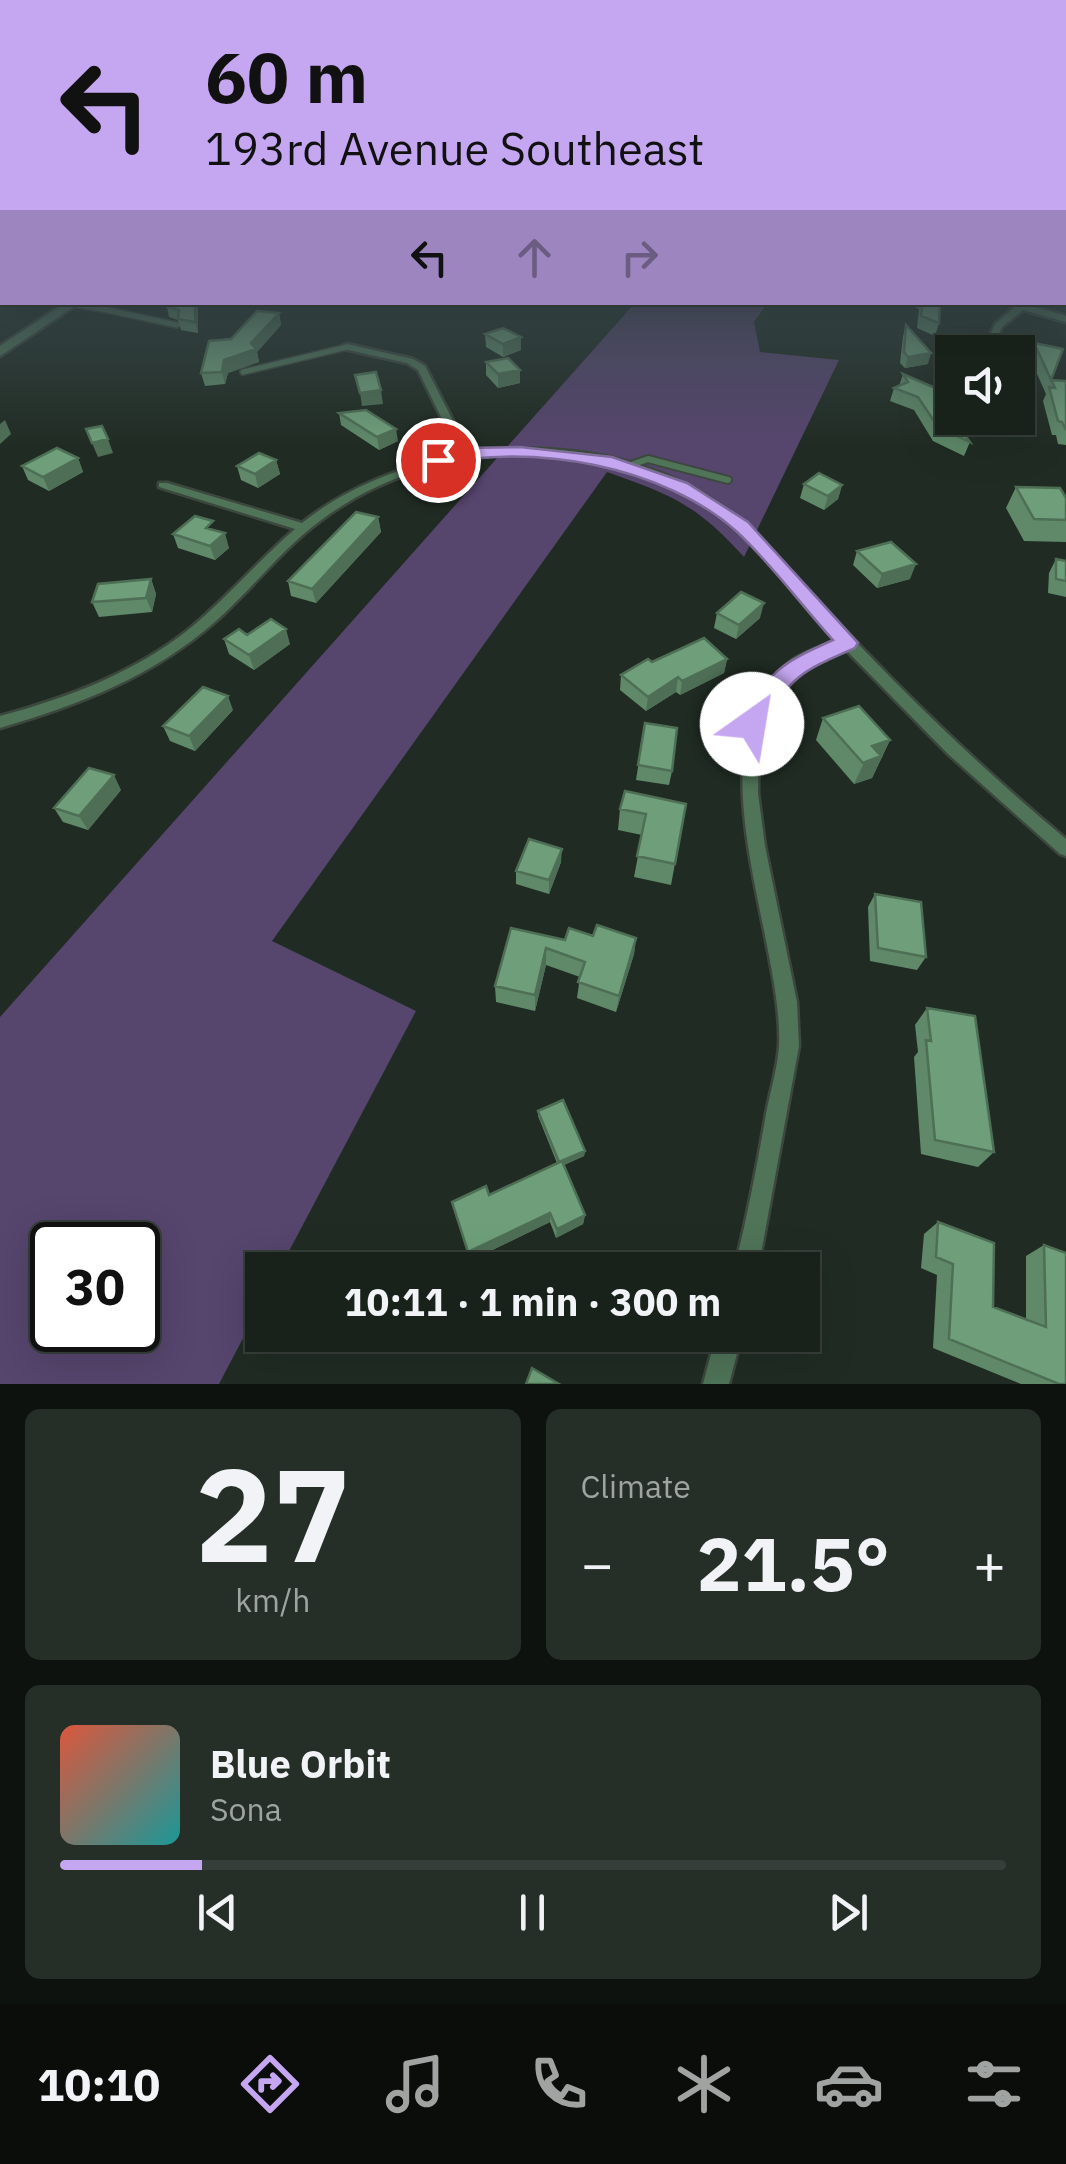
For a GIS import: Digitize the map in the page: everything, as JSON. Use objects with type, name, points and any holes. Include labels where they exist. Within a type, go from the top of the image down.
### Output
[{"type":"street","points":[[0,352],[53,317]]},
{"type":"street","points":[[994,335],[1010,317]]},
{"type":"street","points":[[347,346],[410,361],[422,368],[464,453]]},
{"type":"street","points":[[0,722],[81,696],[173,648],[211,618],[302,527],[358,491],[464,453],[546,454],[628,466],[696,494],[742,526],[847,643],[1014,806],[1066,849]]},
{"type":"street","points":[[163,485],[302,527]]},
{"type":"street","points":[[749,1252],[789,1045],[782,954],[759,856],[748,786],[752,724],[769,692],[793,666],[847,643]]},
{"type":"street","points":[[716,1384],[724,1352]]},
{"type":"lane","points":[[138,317],[177,325]]},
{"type":"lane","points":[[243,372],[347,346]]},
{"type":"lane","points":[[628,466],[648,459],[728,480]]},
{"type":"shaded area","points":[[623,317],[758,317],[754,322],[760,352],[839,360],[744,557],[682,503],[607,472],[272,941],[416,1011],[289,1252],[245,1252],[245,1334],[219,1384],[0,1384],[0,1017]]},
{"type":"building","points":[[195,317],[195,322],[178,319]]},
{"type":"building","points":[[252,317],[276,317],[251,343],[256,349],[224,360],[222,372],[201,373],[209,341],[231,339]]},
{"type":"building","points":[[906,325],[931,353],[908,357],[904,352]]},
{"type":"building","points":[[503,328],[521,337],[503,344],[485,334]]},
{"type":"building","points":[[1035,343],[1063,349],[1051,380],[1035,345]]},
{"type":"building","points":[[508,358],[520,370],[498,374],[486,362]]},
{"type":"building","points":[[376,372],[381,390],[360,393],[355,375]]},
{"type":"building","points":[[903,374],[935,388],[935,422],[918,397],[894,388],[908,382]]},
{"type":"building","points":[[1051,380],[1066,381],[1066,430],[1058,421],[1049,387],[1055,388]]},
{"type":"building","points":[[366,410],[396,429],[377,437],[339,413]]},
{"type":"building","points":[[102,426],[108,439],[92,443],[86,429]]},
{"type":"building","points":[[57,448],[78,458],[43,477],[22,466]]},
{"type":"building","points":[[259,453],[276,460],[255,474],[237,466]]},
{"type":"building","points":[[819,473],[842,485],[828,496],[804,484]]},
{"type":"building","points":[[1016,487],[1060,488],[1066,498],[1066,520],[1034,519]]},
{"type":"building","points":[[356,512],[378,517],[312,589],[288,581]]},
{"type":"building","points":[[195,516],[213,521],[206,528],[225,533],[210,546],[173,534]]},
{"type":"building","points":[[891,542],[916,564],[882,574],[857,551]]},
{"type":"building","points":[[1056,559],[1066,561],[1066,581],[1056,579]]},
{"type":"building","points":[[151,579],[146,598],[92,602],[98,584]]},
{"type":"building","points":[[741,592],[764,603],[739,625],[717,613]]},
{"type":"building","points":[[271,619],[286,629],[249,655],[224,639],[239,629],[247,635]]},
{"type":"building","points":[[704,638],[727,659],[682,681],[678,677],[648,697],[621,675],[648,659],[652,662]]},
{"type":"building","points":[[203,687],[228,696],[189,736],[163,726]]},
{"type":"building","points":[[859,706],[890,740],[872,746],[881,756],[863,763],[823,718]]},
{"type":"building","points":[[645,723],[677,728],[672,771],[638,765]]},
{"type":"building","points":[[89,768],[114,775],[79,816],[54,808]]},
{"type":"building","points":[[625,791],[686,804],[675,864],[637,856],[646,814],[620,809]]},
{"type":"building","points":[[529,839],[562,849],[549,880],[516,871]]},
{"type":"building","points":[[875,894],[921,902],[926,957],[878,948]]},
{"type":"building","points":[[597,925],[636,938],[619,996],[578,982],[585,962],[546,948],[535,995],[495,986],[511,928],[565,940],[569,928],[593,936]]},
{"type":"building","points":[[927,1008],[975,1016],[994,1152],[935,1140]]},
{"type":"building","points":[[563,1100],[585,1151],[559,1162],[538,1111]]},
{"type":"building","points":[[562,1161],[585,1215],[557,1229],[550,1213],[468,1252],[452,1202],[486,1186],[489,1195]]},
{"type":"building","points":[[938,1222],[994,1243],[993,1307],[1046,1327],[1044,1245],[1066,1253],[1066,1384],[949,1339],[953,1264],[936,1257]]},
{"type":"building","points":[[532,1368],[559,1384],[526,1384]]},
{"type":"route","points":[[438,460],[464,453],[520,452],[612,462],[652,474],[696,494],[742,526],[847,643],[793,666],[769,692],[752,724]]}]
